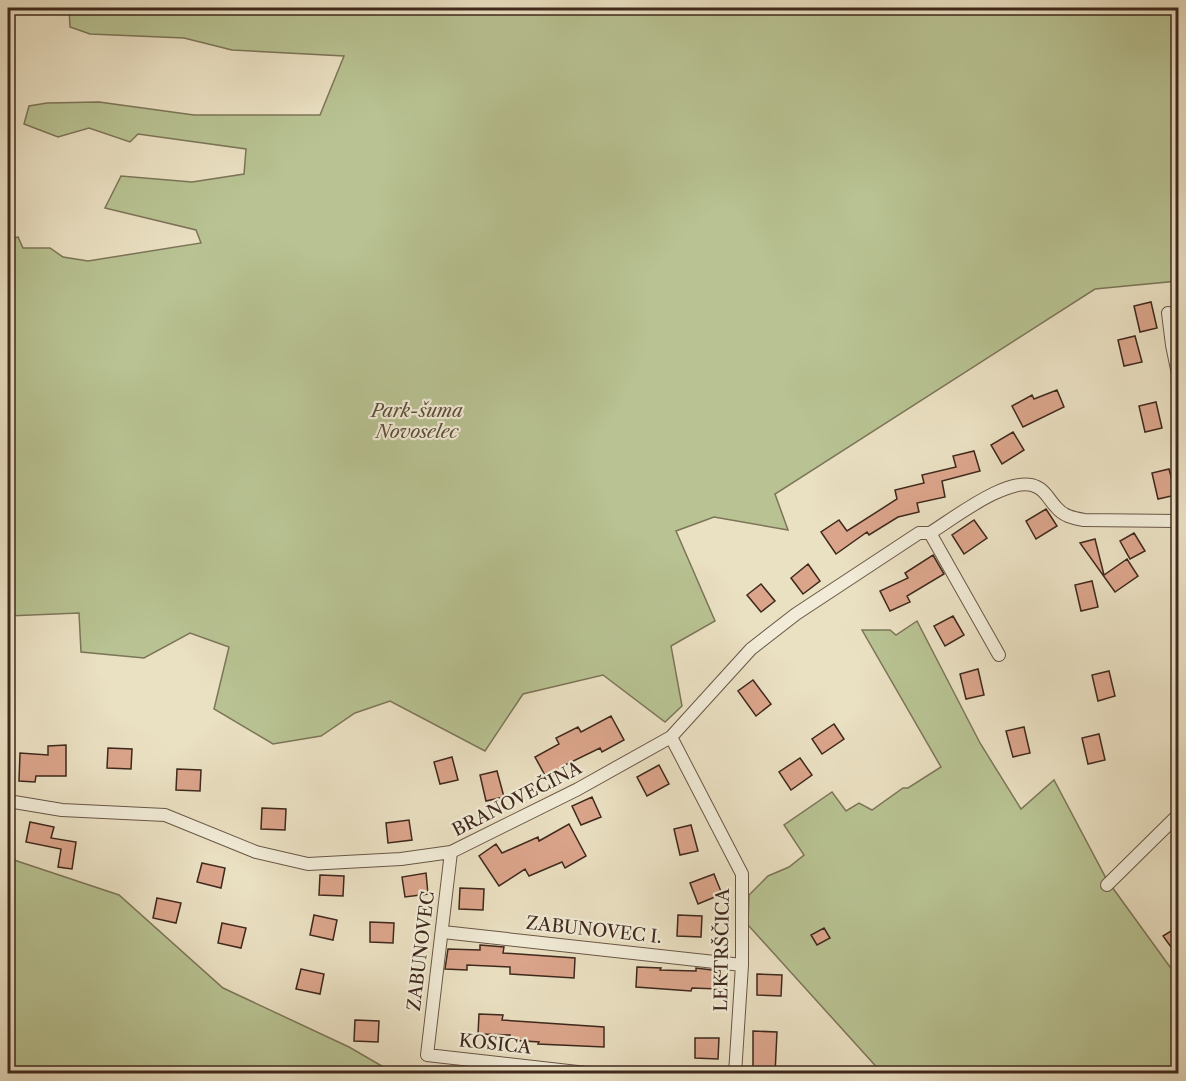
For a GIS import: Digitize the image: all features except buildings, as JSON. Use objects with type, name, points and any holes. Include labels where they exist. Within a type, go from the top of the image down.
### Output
[{"type":"street","points":[[1168,313],[1179,374]]},
{"type":"street","name":"BRANOVEČINA","points":[[8,801],[62,810],[165,815],[256,852],[308,864],[401,859],[451,852],[578,789],[671,737],[751,649],[796,614],[919,533],[930,533],[992,494],[1011,486],[1024,484],[1036,486],[1047,494],[1057,508],[1069,517],[1084,520],[1179,521]]},
{"type":"street","points":[[930,533],[999,655]]},
{"type":"street","name":"LEKTRŠČICA","points":[[671,737],[742,874],[742,965],[735,1074]]},
{"type":"street","points":[[1107,885],[1179,815]]},
{"type":"street","name":"ZABUNOVEC","points":[[426,1055],[443,932],[451,852]]},
{"type":"street","name":"ZABUNOVEC I.","points":[[443,932],[742,965]]},
{"type":"street","name":"KOSICA","points":[[426,1055],[595,1074]]},
{"type":"green space","name":"Park-šuma Novoselec","points":[[69,8],[1178,8],[1178,281],[1095,289],[775,494],[788,530],[714,517],[676,531],[715,621],[671,646],[682,706],[665,722],[603,675],[523,694],[485,751],[390,701],[355,713],[321,736],[273,744],[214,709],[229,647],[190,633],[144,658],[81,652],[79,613],[8,616],[8,240],[18,237],[23,248],[50,248],[63,257],[88,261],[201,243],[196,230],[105,208],[121,176],[192,182],[244,174],[246,149],[138,134],[130,142],[89,128],[58,137],[24,124],[29,106],[47,103],[99,102],[194,115],[320,115],[344,56],[232,50],[184,38],[90,34],[70,27]]},
{"type":"green space","points":[[917,621],[980,743],[1021,809],[1054,780],[1107,880],[1178,978],[1178,1073],[882,1073],[748,925],[749,895],[768,876],[789,867],[804,855],[784,825],[832,792],[846,811],[859,803],[872,810],[903,788],[908,788],[941,767],[862,630],[890,630],[896,635]]},
{"type":"green space","points":[[8,858],[119,895],[223,988],[349,1047],[394,1073],[11,1073],[8,1070]]}]
